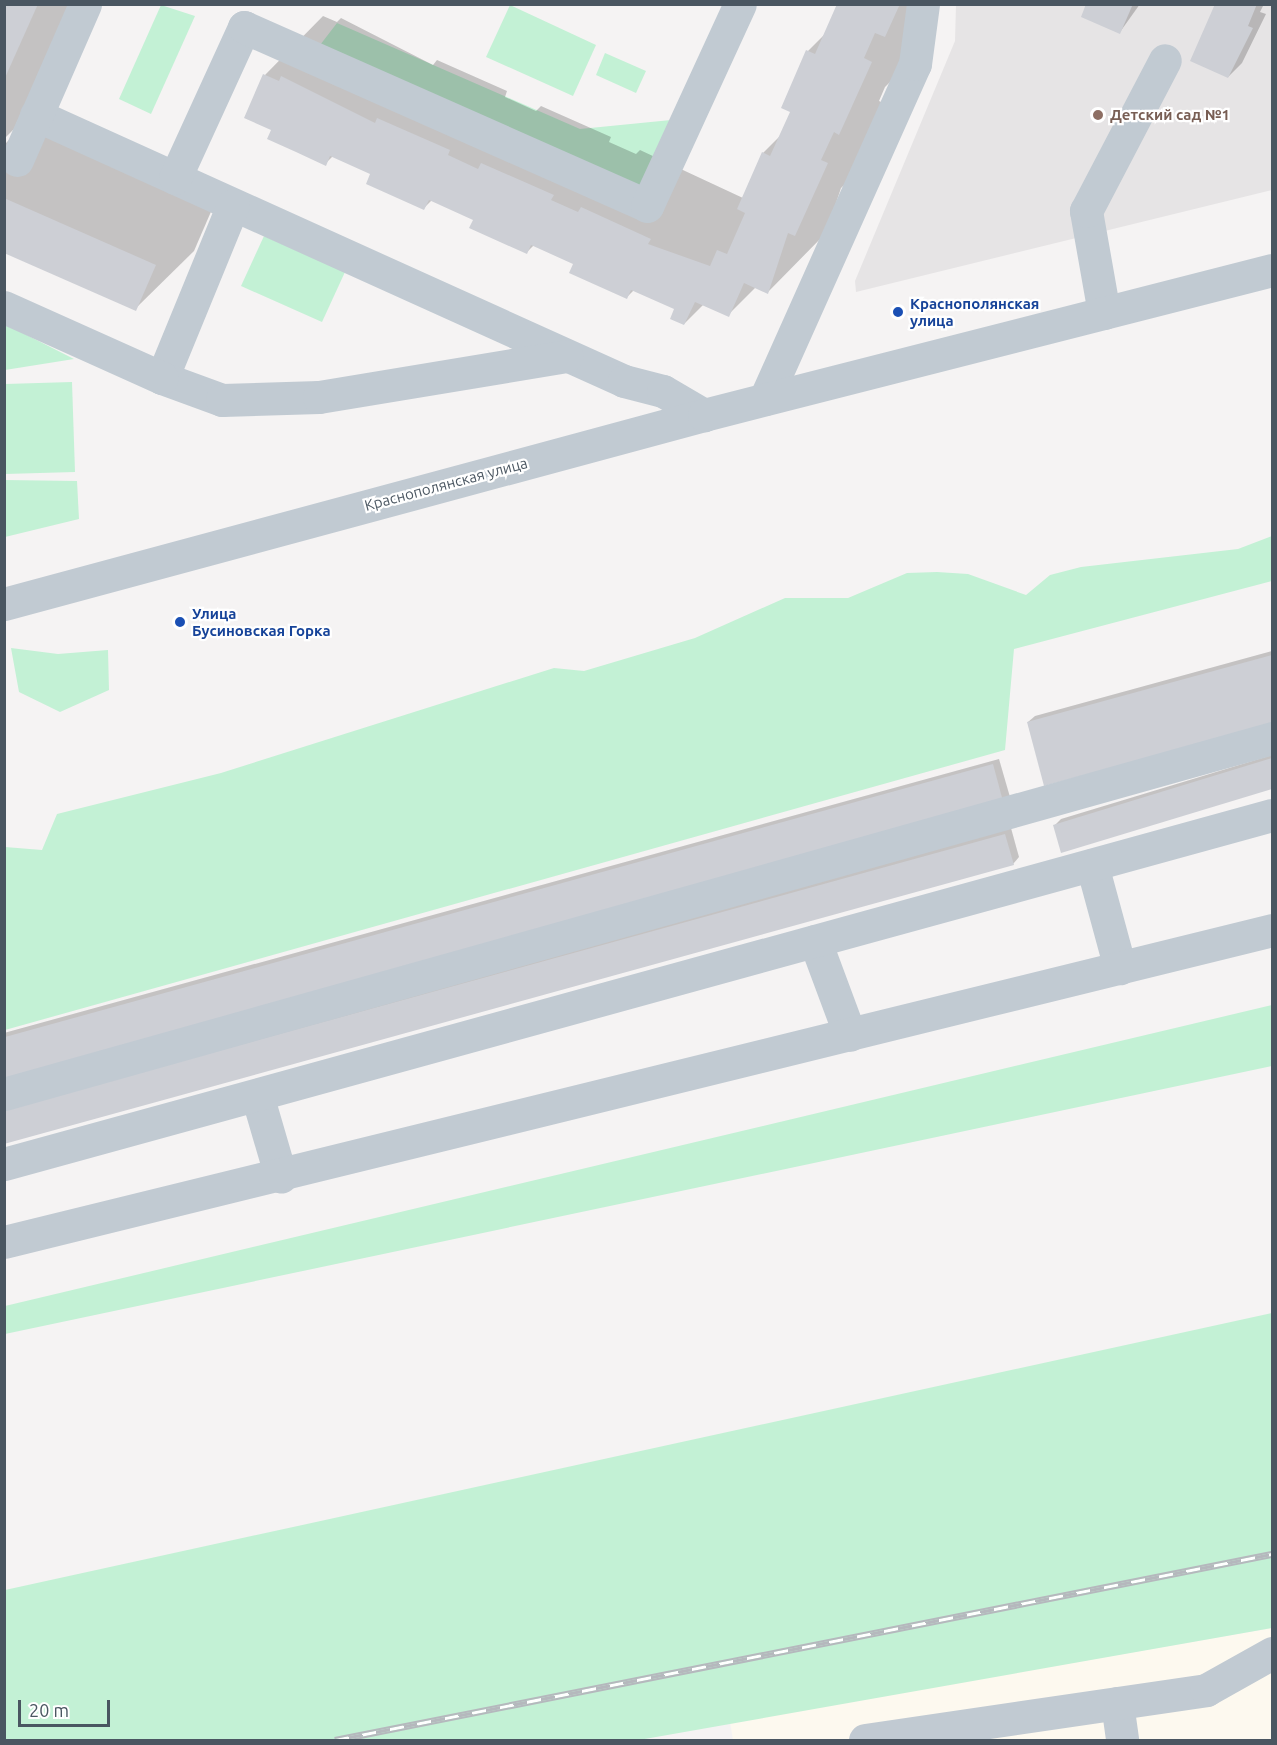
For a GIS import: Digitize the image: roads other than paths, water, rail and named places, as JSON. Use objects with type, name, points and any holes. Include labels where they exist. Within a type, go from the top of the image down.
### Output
[{"type":"street","points":[[17,160],[85,4]]},
{"type":"street","points":[[175,178],[244,27],[647,206],[740,4]]},
{"type":"street","points":[[765,399],[915,64],[923,4]]},
{"type":"street","points":[[1104,313],[1086,211],[1165,60]]},
{"type":"street","points":[[36,116],[567,356],[624,381],[663,391],[704,415]]},
{"type":"street","points":[[162,378],[233,205]]},
{"type":"street","name":"Краснополянская улица","points":[[4,604],[704,415],[1272,270]]},
{"type":"street","points":[[4,307],[162,378],[222,400],[320,398],[567,356]]},
{"type":"street","points":[[4,1094],[1272,738]]},
{"type":"street","points":[[4,1164],[1272,815]]},
{"type":"street","points":[[1092,865],[1120,968]]},
{"type":"street","points":[[4,1242],[281,1177],[1272,930]]},
{"type":"street","points":[[816,941],[850,1035]]},
{"type":"street","points":[[257,1095],[281,1177]]},
{"type":"street","points":[[865,1740],[1206,1690],[1272,1653]]},
{"type":"street","points":[[1117,1703],[1122,1740]]},
{"type":"railway","points":[[335,1740],[1272,1554]]},
{"type":"place","name":"Детский сад №1","points":[[1098,115]]},
{"type":"place","name":"Краснополянская улица","points":[[898,312]]},
{"type":"place","name":"Улица Бусиновская Горка","points":[[180,622]]}]
